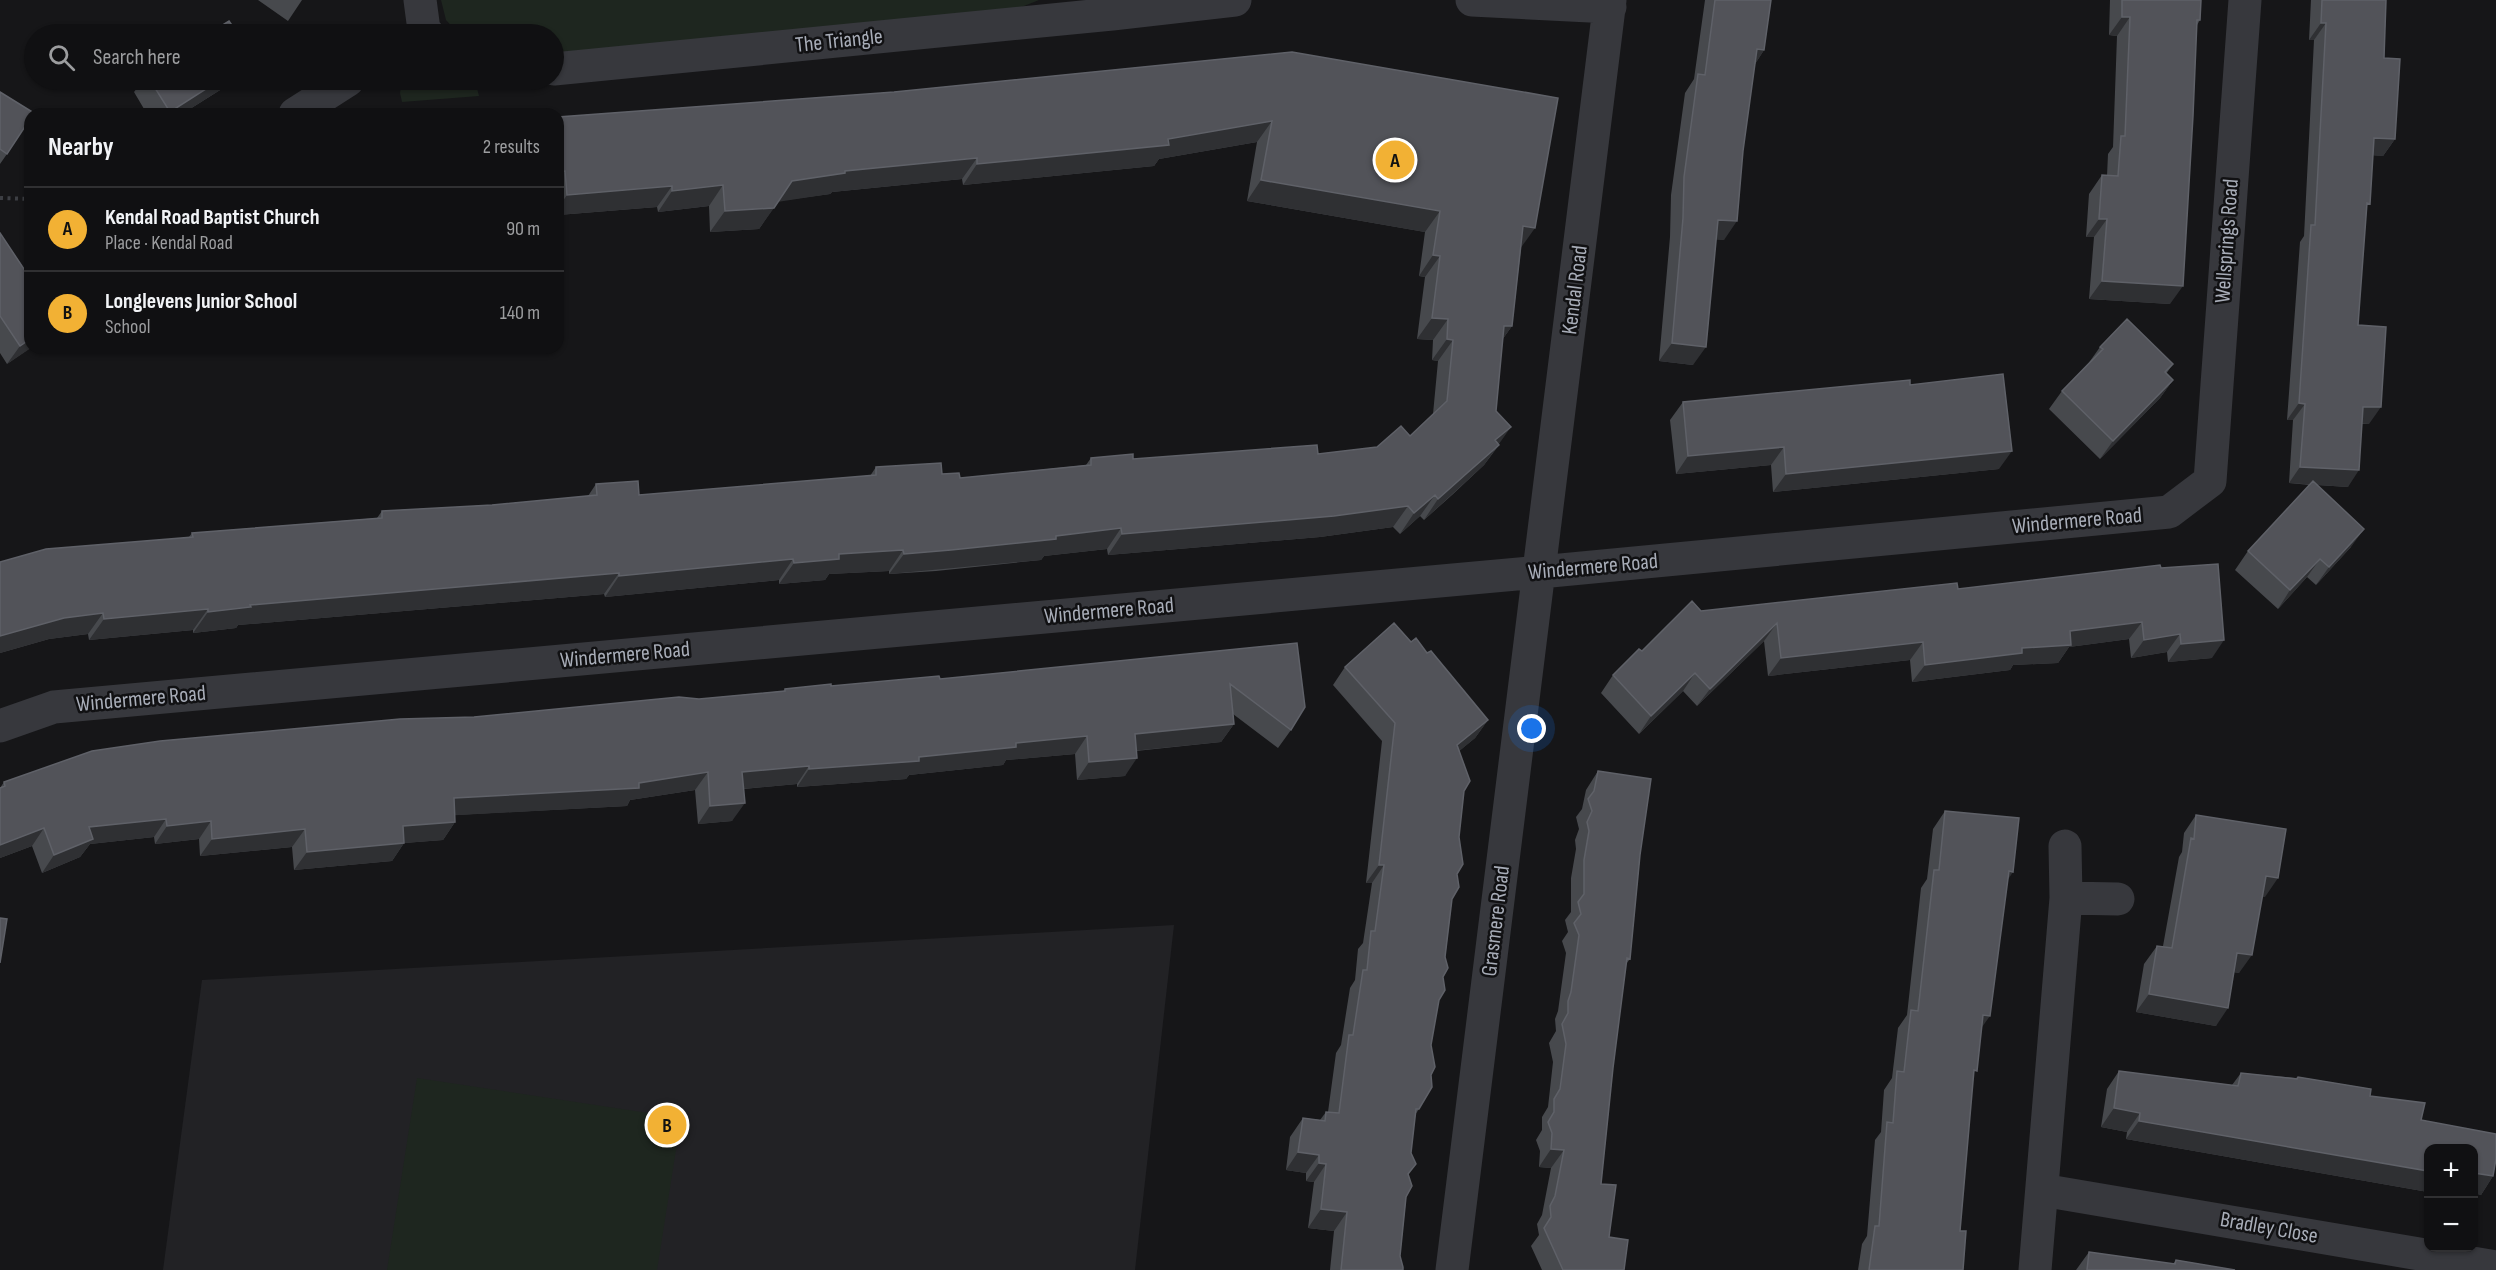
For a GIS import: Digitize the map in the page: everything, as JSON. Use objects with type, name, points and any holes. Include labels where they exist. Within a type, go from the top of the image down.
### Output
[{"type":"street","points":[[1110,7],[1235,0]]},
{"type":"street","name":"Kendal Road","points":[[1472,0],[1610,3],[1540,572]]},
{"type":"street","name":"Wellsprings Road","points":[[2210,481],[2245,0]]},
{"type":"street","name":"The Triangle","points":[[564,68],[1110,7]]},
{"type":"street","points":[[304,108],[332,90]]},
{"type":"street","name":"Windermere Road","points":[[0,726],[54,707],[1540,572],[2169,512],[2210,481]]},
{"type":"street","name":"Grasmere Road","points":[[1452,1270],[1540,572]]},
{"type":"street","points":[[2035,1270],[2066,898],[2064,846]]},
{"type":"street","points":[[2066,898],[2118,899]]},
{"type":"street","name":"Bradley Close","points":[[2042,1190],[2496,1267]]},
{"type":"path","points":[[0,198],[24,199]]},
{"type":"shaded area","points":[[441,0],[1039,0],[1014,10],[564,52],[564,24],[450,24],[446,20]]},
{"type":"shaded area","points":[[400,90],[478,90],[479,96],[402,102]]},
{"type":"shaded area","points":[[1174,925],[1135,1270],[163,1270],[202,980]]},
{"type":"shaded area","points":[[417,1078],[681,1118],[657,1270],[387,1270]]},
{"type":"building","points":[[1715,0],[1771,0],[1764,50],[1757,49],[1743,151],[1737,221],[1718,220],[1706,347],[1672,343],[1683,218],[1684,177],[1698,74],[1705,75]]},
{"type":"building","points":[[2122,0],[2201,0],[2200,20],[2197,20],[2183,286],[2102,281],[2107,219],[2099,219],[2102,175],[2118,176],[2121,136],[2125,136],[2130,17],[2122,17]]},
{"type":"building","points":[[2322,0],[2386,0],[2384,58],[2400,59],[2395,139],[2374,138],[2370,204],[2367,203],[2358,325],[2386,327],[2381,407],[2363,407],[2359,470],[2300,467],[2305,404],[2299,403],[2311,225],[2315,225],[2326,23],[2321,23]]},
{"type":"building","points":[[1292,52],[1558,98],[1535,228],[1523,226],[1512,326],[1504,326],[1496,411],[1511,427],[1495,440],[1499,445],[1438,499],[1435,495],[1414,513],[1408,506],[1334,516],[1122,534],[1121,528],[1056,536],[1056,539],[951,550],[904,554],[903,550],[839,554],[839,559],[794,563],[793,559],[619,576],[619,573],[250,605],[251,607],[208,612],[208,609],[104,619],[103,613],[64,618],[0,636],[0,562],[46,549],[193,537],[192,533],[382,518],[382,511],[492,505],[597,495],[596,484],[638,481],[639,495],[876,475],[876,467],[941,463],[942,474],[959,473],[960,478],[1091,465],[1091,458],[1133,454],[1133,459],[1317,445],[1318,454],[1377,447],[1401,426],[1410,436],[1447,401],[1453,340],[1447,339],[1448,319],[1432,318],[1440,256],[1433,255],[1440,211],[1261,180],[1272,121],[1168,139],[1169,145],[977,164],[977,158],[845,171],[845,173],[792,181],[774,208],[725,211],[723,185],[672,191],[672,186],[567,195],[564,171],[564,117],[894,92]]},
{"type":"building","points":[[156,90],[204,90],[176,108],[168,108]]},
{"type":"building","points":[[0,92],[26,108],[24,108],[24,128],[7,154],[0,149]]},
{"type":"building","points":[[0,233],[24,269],[24,343],[20,346],[0,316]]},
{"type":"building","points":[[2127,319],[2173,364],[2165,372],[2173,380],[2113,441],[2062,391],[2103,349],[2100,347]]},
{"type":"building","points":[[2003,374],[2012,451],[1786,474],[1784,447],[1688,456],[1683,402],[1910,380],[1910,385]]},
{"type":"building","points":[[2313,481],[2364,529],[2329,567],[2320,559],[2290,590],[2248,551]]},
{"type":"building","points":[[2218,564],[2224,640],[2181,644],[2180,634],[2144,640],[2142,622],[2070,631],[2071,645],[2022,648],[2022,653],[1925,665],[1923,642],[1781,658],[1777,623],[1710,689],[1695,673],[1651,716],[1613,675],[1639,649],[1642,651],[1692,601],[1701,611],[1957,583],[1958,589],[2160,565],[2161,568]]},
{"type":"building","points":[[1394,623],[1411,642],[1416,638],[1427,653],[1431,651],[1488,720],[1457,745],[1470,781],[1464,791],[1459,837],[1463,864],[1457,874],[1459,887],[1452,899],[1445,957],[1448,968],[1443,977],[1445,990],[1439,1000],[1431,1045],[1435,1067],[1431,1075],[1432,1087],[1419,1109],[1416,1109],[1411,1153],[1416,1164],[1408,1174],[1412,1186],[1406,1197],[1400,1256],[1403,1270],[1341,1270],[1347,1212],[1321,1209],[1326,1164],[1319,1163],[1319,1155],[1298,1152],[1303,1118],[1325,1121],[1326,1112],[1339,1113],[1349,1035],[1353,1035],[1363,970],[1367,970],[1371,931],[1375,931],[1384,865],[1379,865],[1395,723],[1345,667]]},
{"type":"building","points":[[1297,643],[1305,707],[1291,730],[1230,684],[1234,724],[1135,734],[1137,758],[1089,762],[1087,736],[1016,743],[1016,747],[919,757],[919,761],[809,769],[809,766],[742,772],[745,803],[710,806],[708,772],[639,783],[639,788],[454,798],[455,822],[403,826],[404,843],[307,852],[305,829],[212,839],[211,821],[167,826],[166,819],[89,827],[93,839],[54,855],[44,828],[0,845],[0,788],[5,786],[4,782],[92,751],[160,741],[400,719],[474,717],[679,697],[699,699],[831,684],[831,686],[939,676],[940,679]]},
{"type":"building","points":[[1598,771],[1651,779],[1640,855],[1630,959],[1627,958],[1613,1068],[1601,1184],[1616,1185],[1609,1237],[1628,1240],[1624,1270],[1563,1270],[1544,1228],[1551,1217],[1550,1206],[1555,1196],[1564,1150],[1551,1149],[1552,1133],[1548,1122],[1554,1112],[1554,1099],[1560,1089],[1566,1044],[1562,1024],[1568,1013],[1579,935],[1574,923],[1581,914],[1578,902],[1584,894],[1584,860],[1589,831],[1587,822],[1592,811],[1588,799],[1594,791]]},
{"type":"building","points":[[1945,811],[2019,818],[2013,872],[2009,871],[1990,1016],[1983,1015],[1977,1071],[1974,1070],[1960,1231],[1966,1231],[1963,1270],[1869,1270],[1875,1226],[1879,1226],[1887,1122],[1893,1123],[1897,1071],[1904,1072],[1911,1010],[1918,1011],[1934,870],[1939,870]]},
{"type":"building","points":[[2196,815],[2286,829],[2278,878],[2266,876],[2252,955],[2237,953],[2228,1008],[2149,994],[2157,946],[2172,948],[2191,838],[2194,839]]},
{"type":"building","points":[[0,918],[7,919],[0,963]]},
{"type":"building","points":[[2119,1071],[2238,1086],[2241,1073],[2297,1079],[2298,1077],[2371,1089],[2370,1096],[2425,1103],[2421,1120],[2496,1134],[2496,1159],[2493,1176],[2478,1174],[2478,1144],[2424,1144],[2424,1170],[2139,1121],[2140,1113],[2114,1108]]},
{"type":"building","points":[[2089,1252],[2175,1264],[2176,1260],[2235,1270],[2087,1270]]},
{"type":"place","name":"Kendal Road Baptist Church","points":[[1395,160]]},
{"type":"place","name":"Longlevens Junior School","points":[[667,1125]]}]
